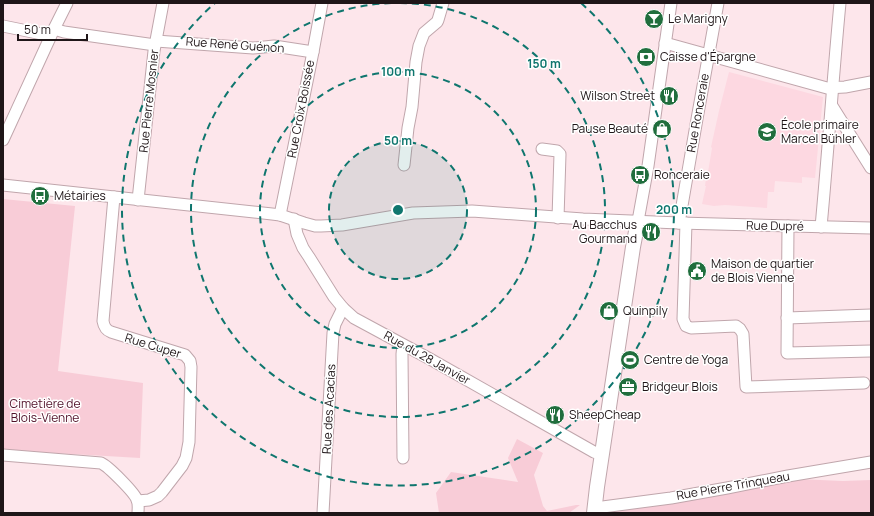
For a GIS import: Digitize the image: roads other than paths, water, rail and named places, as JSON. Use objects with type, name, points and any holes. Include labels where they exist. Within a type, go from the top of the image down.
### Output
[{"type":"main road","points":[[595,511],[597,487],[638,221]]},
{"type":"street","points":[[3,140],[8,115],[67,3]]},
{"type":"street","name":"Rue Pierre Mosnier","points":[[138,200],[156,43],[163,3]]},
{"type":"street","name":"Rue Croix Boissée","points":[[280,215],[322,3]]},
{"type":"street","points":[[404,165],[419,46],[424,33],[438,20],[443,3]]},
{"type":"street","points":[[638,221],[648,166],[671,3]]},
{"type":"street","name":"Rue Ronceraie","points":[[718,3],[708,56],[683,223],[683,319],[686,326],[692,328],[736,326],[740,328],[743,334],[746,387],[864,383]]},
{"type":"street","points":[[821,227],[840,3]]},
{"type":"street","name":"Rue René Guénon","points":[[3,26],[42,34],[64,32],[156,43],[252,48],[274,46],[313,52]]},
{"type":"street","points":[[665,43],[827,88],[845,88],[871,82]]},
{"type":"street","points":[[832,106],[871,168]]},
{"type":"street","points":[[542,149],[557,151],[560,154],[558,218]]},
{"type":"street","name":"Rue Dupré","points":[[3,185],[280,215],[315,226],[342,225],[414,213],[472,211],[558,218],[871,228]]},
{"type":"street","name":"Rue Cuper","points":[[114,197],[103,321],[104,326],[111,332],[185,355],[190,361],[191,367],[189,442],[186,458],[182,466],[158,496],[149,500],[138,501]]},
{"type":"street","name":"Rue du 28 Janvier","points":[[294,219],[297,234],[303,248],[334,297],[349,314],[360,322],[430,359],[594,452],[602,455]]},
{"type":"street","points":[[788,226],[787,353],[871,351]]},
{"type":"street","name":"Rue des Acacias","points":[[323,513],[333,333],[335,324],[343,308]]},
{"type":"street","points":[[787,318],[871,315]]},
{"type":"street","points":[[403,345],[403,458]]},
{"type":"street","points":[[3,455],[101,462],[133,493],[138,501],[138,513]]},
{"type":"street","name":"Rue Pierre Trinqueau","points":[[595,511],[871,462]]},
{"type":"place","name":"Le Marigny","points":[[654,19]]},
{"type":"place","name":"Caisse d'Épargne","points":[[646,57]]},
{"type":"place","name":"Wilson Street","points":[[669,96]]},
{"type":"place","name":"Pause Beauté","points":[[662,129]]},
{"type":"place","name":"École primaire Marcel Bühler","points":[[767,132]]},
{"type":"place","name":"Ronceraie","points":[[640,175]]},
{"type":"place","name":"Métairies","points":[[40,196]]},
{"type":"place","name":"Au Bacchus Gourmand","points":[[651,232]]},
{"type":"place","name":"Maison de quartier de Blois Vienne","points":[[697,271]]},
{"type":"place","name":"Quinpily","points":[[609,311]]},
{"type":"place","name":"Centre de Yoga","points":[[630,360]]},
{"type":"place","name":"Bridgeur Blois","points":[[628,387]]},
{"type":"place","name":"SheepCheap","points":[[555,415]]},
{"type":"park label","name":"Cimetière de Blois-Vienne","points":[[45,411]]}]
